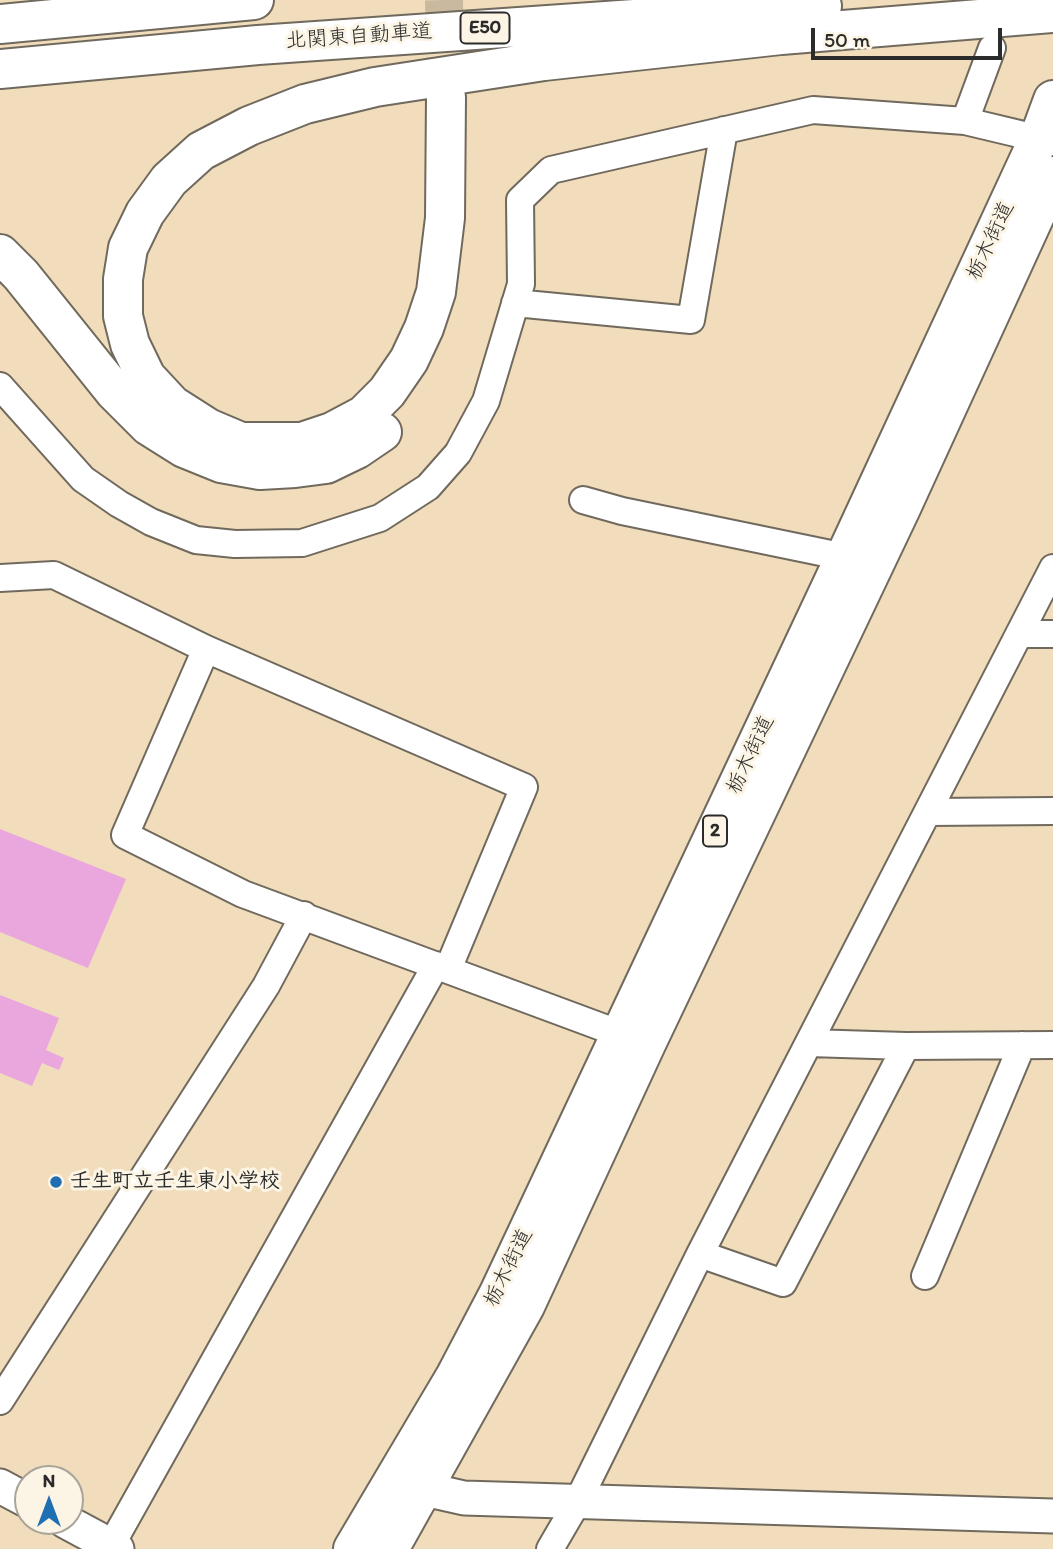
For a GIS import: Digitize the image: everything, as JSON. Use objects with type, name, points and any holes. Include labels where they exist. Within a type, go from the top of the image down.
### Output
[{"type":"main road","points":[[0,24],[254,0]]},
{"type":"main road","name":"北関東自動車道","points":[[0,69],[258,45],[541,24],[782,8],[971,0]]},
{"type":"main road","points":[[0,254],[21,275],[115,392],[149,426],[184,448],[221,463],[260,470],[326,464],[357,449],[388,428],[413,401],[448,333],[461,287],[467,242],[457,95],[436,292],[425,328],[409,360],[387,392],[364,415],[332,432],[302,442],[242,442],[208,428],[172,405],[146,377],[130,344],[123,316],[122,279],[128,248],[145,213],[169,180],[201,152],[249,126],[304,104],[376,88],[544,61],[780,35],[1043,14]]},
{"type":"main road","name":"栃木街道","points":[[633,1039],[845,557],[1046,140],[1053,100]]},
{"type":"main road","name":"栃木街道","points":[[389,1549],[410,1483],[455,1377],[633,1039],[895,520],[1053,176]]},
{"type":"main road","name":"栃木街道","points":[[353,1549],[410,1483]]},
{"type":"street","points":[[965,121],[992,48]]},
{"type":"street","points":[[0,386],[83,479],[151,522],[196,540],[235,544],[302,543],[380,518],[428,487],[458,453],[486,401],[521,284],[520,200],[551,170],[813,110],[965,121],[1046,140]]},
{"type":"street","points":[[515,303],[691,320],[724,130]]},
{"type":"street","points":[[583,500],[622,511],[845,557]]},
{"type":"street","points":[[550,1549],[578,1501],[700,1254],[1053,568]]},
{"type":"street","points":[[0,578],[54,575],[206,649],[524,786],[442,967],[113,1548],[84,1532]]},
{"type":"street","points":[[1019,634],[1053,634]]},
{"type":"street","points":[[206,649],[125,835],[243,894],[633,1039]]},
{"type":"street","points":[[928,811],[1053,811]]},
{"type":"street","points":[[0,1401],[266,986],[304,915]]},
{"type":"street","points":[[809,1043],[906,1046],[1053,1045]]},
{"type":"street","points":[[925,1276],[1023,1045]]},
{"type":"street","points":[[700,1254],[783,1283],[906,1046]]},
{"type":"street","points":[[410,1483],[464,1498],[1053,1516]]},
{"type":"building","points":[[0,829],[126,879],[88,968],[0,932]]},
{"type":"building","points":[[0,995],[59,1018],[46,1050],[64,1058],[59,1070],[42,1063],[32,1086],[0,1073]]},
{"type":"tunnel","points":[[444,0],[446,97]]},
{"type":"place","name":"壬生町立壬生東小学校","points":[[56,1182]]}]
